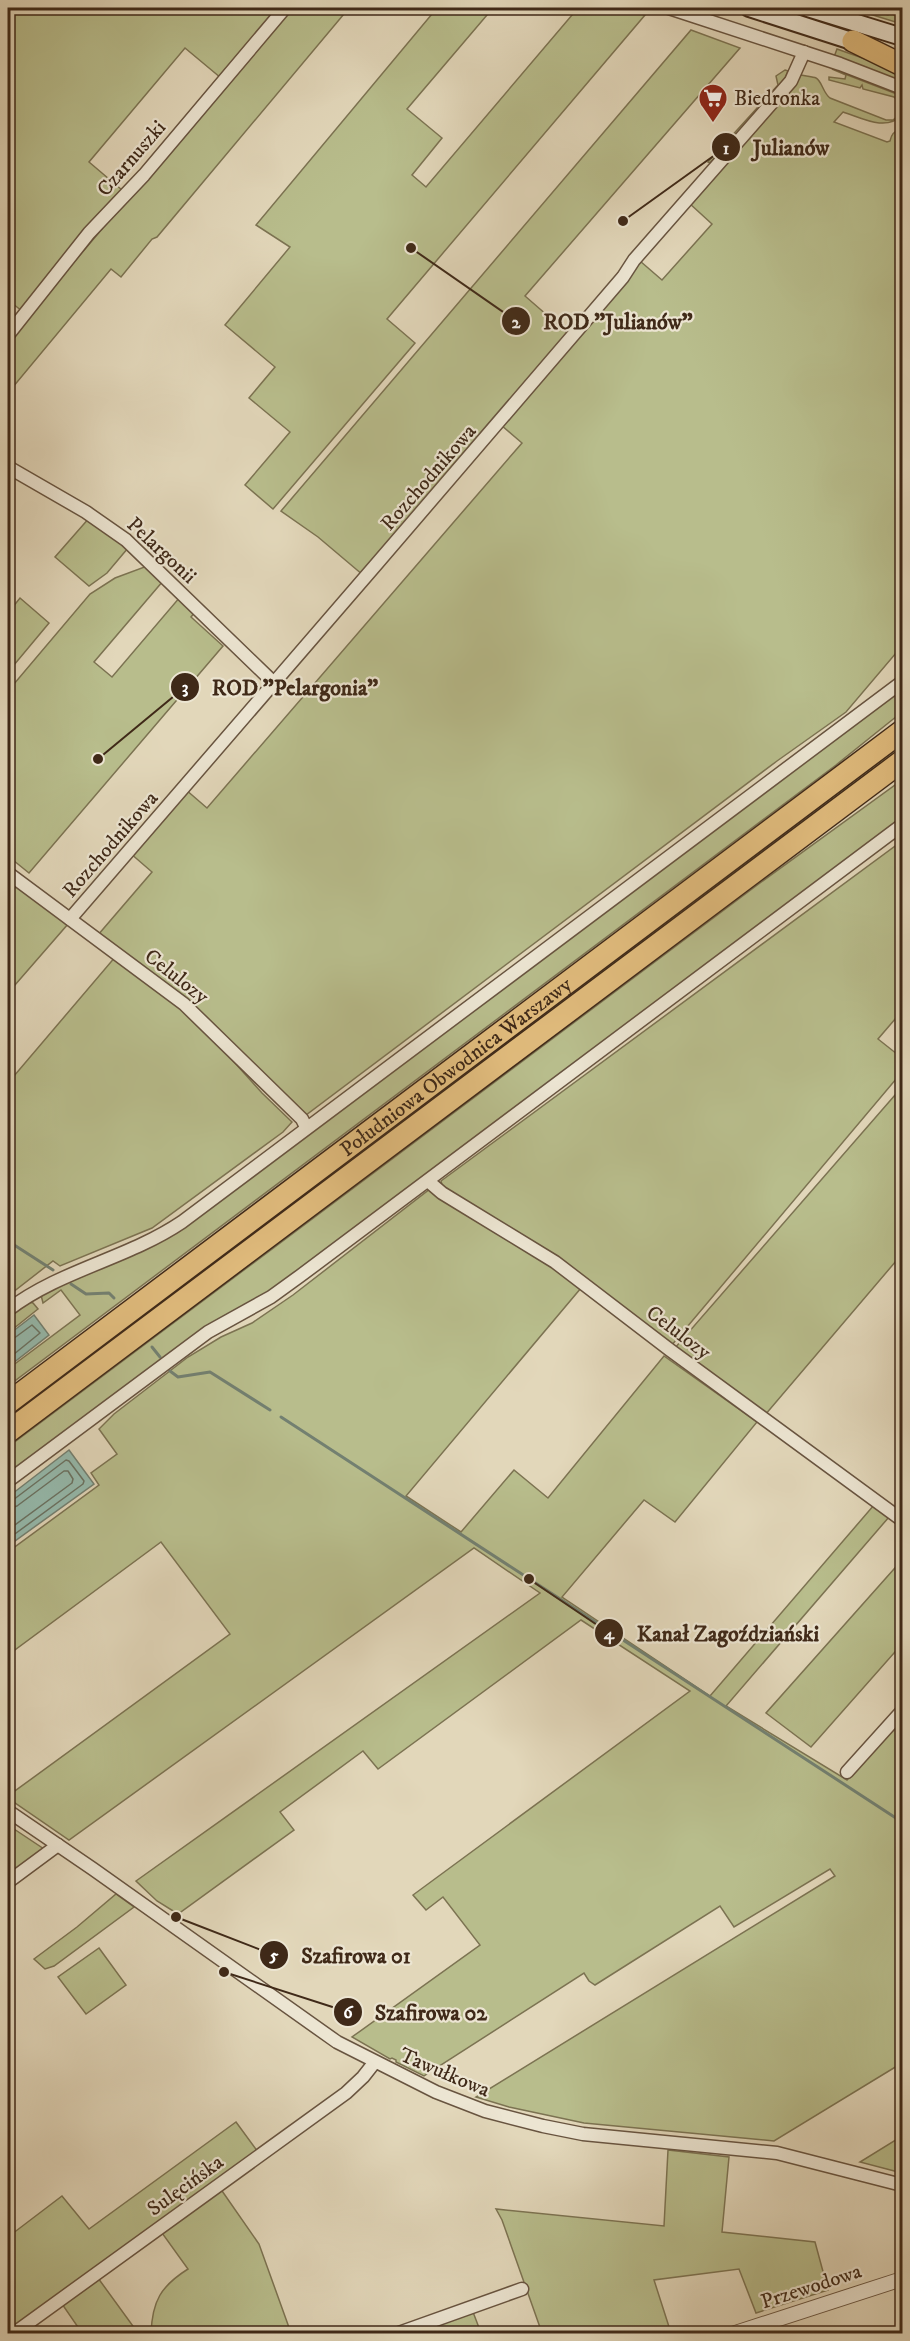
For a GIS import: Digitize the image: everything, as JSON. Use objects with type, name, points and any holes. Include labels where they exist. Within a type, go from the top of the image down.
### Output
[{"type":"highway","points":[[853,41],[903,65]]},
{"type":"highway","name":"Południowa Obwodnica Warszawy","points":[[8,1403],[903,731]]},
{"type":"highway","name":"Południowa Obwodnica Warszawy","points":[[8,1432],[903,761]]},
{"type":"main road","points":[[749,8],[903,56]]},
{"type":"main road","points":[[808,8],[903,37]]},
{"type":"street","name":"Czarnuszki","points":[[8,335],[89,233],[144,175],[285,8]]},
{"type":"street","points":[[669,8],[804,52],[903,88]]},
{"type":"street","name":"Rozchodnikowa","points":[[70,920],[432,502],[624,277],[634,260],[791,81],[804,52]]},
{"type":"street","name":"Pelargonii","points":[[8,467],[86,512],[126,540],[274,682]]},
{"type":"street","points":[[8,1310],[54,1281],[122,1254],[164,1234],[903,682]]},
{"type":"street","points":[[8,1481],[200,1337],[271,1298],[903,825]]},
{"type":"street","name":"Celulozy","points":[[8,873],[184,1004],[302,1119],[306,1127]]},
{"type":"street","name":"Celulozy","points":[[428,1181],[442,1193],[555,1262],[670,1350],[903,1520]]},
{"type":"street","points":[[847,1772],[903,1711]]},
{"type":"street","name":"Tawułkowa","points":[[8,1811],[337,2042],[374,2063],[461,2103],[543,2126],[583,2134],[777,2153],[903,2185]]},
{"type":"street","points":[[8,1882],[58,1845]]},
{"type":"street","name":"Sulęcińska","points":[[13,2334],[346,2093],[374,2063]]},
{"type":"street","name":"Przewodowa","points":[[732,2334],[903,2279]]},
{"type":"street","points":[[396,2334],[522,2289]]},
{"type":"green space","points":[[8,8],[279,8],[221,78],[185,48],[89,162],[122,190],[22,311],[8,300]]},
{"type":"green space","points":[[289,8],[349,8],[157,237],[152,239],[121,277],[111,269],[8,393],[8,340]]},
{"type":"green space","points":[[437,8],[493,8],[407,109],[442,138],[412,175],[426,187],[578,8],[624,8],[645,15],[387,319],[415,343],[273,509],[245,485],[290,432],[249,398],[275,367],[225,325],[290,247],[256,225]]},
{"type":"green space","points":[[850,8],[873,8],[874,11],[888,15],[890,13],[902,18],[902,24]]},
{"type":"green space","points":[[691,30],[740,48],[525,296],[571,336],[363,575],[318,537],[281,511]]},
{"type":"green space","points":[[837,49],[902,72],[902,83],[834,57]]},
{"type":"green space","points":[[832,69],[902,96],[902,115],[889,123],[874,122],[843,112],[834,122],[887,142],[890,141],[894,132],[902,127],[902,646],[846,712],[777,761],[306,1115],[98,935],[152,872],[130,853],[185,789],[207,808],[522,443],[501,425],[640,261],[662,280],[712,224],[689,203],[801,75],[818,80],[830,98],[886,120],[893,120],[899,115],[900,103],[894,97],[863,89],[862,85],[860,88],[829,80],[829,77],[845,79],[846,75]]},
{"type":"green space","points":[[785,70],[788,71],[783,83],[741,133],[733,137],[710,163],[708,162],[778,85],[776,76]]},
{"type":"green space","points":[[90,517],[128,548],[107,573],[89,586],[55,557]]},
{"type":"green space","points":[[147,566],[163,581],[94,662],[112,677],[180,597],[195,612],[191,617],[223,646],[29,873],[8,856],[8,691],[90,594],[115,578]]},
{"type":"green space","points":[[20,598],[49,623],[14,665],[8,660],[8,613]]},
{"type":"green space","points":[[902,688],[902,712],[836,765],[8,1386],[8,1369],[80,1315],[61,1290],[43,1303],[41,1295],[43,1292],[143,1250],[178,1231]]},
{"type":"green space","points":[[902,742],[902,750],[8,1421],[8,1414]]},
{"type":"green space","points":[[902,780],[902,820],[270,1295],[16,1469],[8,1471],[8,1447],[760,883]]},
{"type":"green space","points":[[902,841],[902,1011],[878,1039],[902,1058],[902,1072],[671,1346],[443,1189],[441,1181]]},
{"type":"green space","points":[[17,885],[68,924],[8,993],[8,897]]},
{"type":"green space","points":[[116,956],[200,1024],[262,1093],[292,1122],[283,1132],[152,1228],[60,1266],[53,1261],[8,1296],[8,1083]]},
{"type":"green space","points":[[902,1087],[902,1254],[765,1415],[674,1349]]},
{"type":"green space","points":[[430,1189],[566,1274],[581,1288],[406,1496],[461,1532],[514,1470],[548,1498],[664,1356],[757,1422],[675,1522],[644,1500],[562,1597],[710,1696],[874,1505],[889,1517],[726,1706],[847,1780],[902,1718],[902,2063],[774,2141],[584,2123],[509,2107],[476,2097],[835,1876],[830,1869],[734,1927],[720,1906],[595,1985],[584,1973],[424,2076],[352,2037],[480,1945],[443,1897],[426,1910],[413,1895],[690,1691],[581,1620],[378,1769],[363,1751],[280,1812],[294,1830],[178,1914],[157,1901],[136,1881],[540,1593],[474,1548],[69,1840],[8,1798],[230,1634],[161,1542],[8,1655],[8,1552],[99,1485],[91,1473],[117,1454],[99,1429],[114,1414],[188,1357],[221,1337],[252,1323],[293,1295]]},
{"type":"green space","points":[[29,1302],[38,1309],[8,1333],[8,1316]]},
{"type":"green space","points":[[902,1560],[902,1644],[811,1747],[766,1713]]},
{"type":"green space","points":[[8,1825],[44,1849],[8,1876]]},
{"type":"green space","points":[[116,1894],[134,1907],[54,1966],[45,1969],[34,1959],[77,1927]]},
{"type":"green space","points":[[99,1948],[126,1985],[86,2014],[58,1977]]},
{"type":"green space","points":[[236,2122],[258,2152],[8,2332],[8,2237],[62,2196],[89,2229]]},
{"type":"green space","points":[[902,2136],[902,2173],[860,2162]]},
{"type":"green space","points":[[668,2150],[729,2157],[722,2232],[815,2242],[828,2290],[756,2313],[739,2269],[654,2280],[671,2333],[542,2333],[496,2209],[664,2226]]},
{"type":"green space","points":[[220,2188],[259,2244],[291,2333],[151,2334],[156,2303],[165,2288],[188,2269],[162,2233]]},
{"type":"green space","points":[[98,2278],[138,2333],[82,2333],[62,2304]]},
{"type":"green space","points":[[473,2312],[481,2333],[414,2334]]},
{"type":"water","points":[[34,1315],[49,1335],[8,1367],[8,1335]]},
{"type":"water","points":[[69,1450],[94,1484],[8,1546],[8,1497]]},
{"type":"waterway","points":[[8,1241],[53,1270]]},
{"type":"waterway","points":[[71,1284],[86,1294],[109,1293],[114,1298]]},
{"type":"waterway","points":[[152,1347],[160,1357]]},
{"type":"waterway","points":[[170,1371],[178,1377],[210,1372],[270,1410]]},
{"type":"waterway","points":[[281,1417],[902,1822]]},
{"type":"place","name":"Biedronka","points":[[713,124]]},
{"type":"place","name":"Julianów","points":[[623,221]]},
{"type":"place","name":"ROD \"Julianów\"","points":[[411,248]]},
{"type":"place","name":"ROD \"Pelargonia\"","points":[[98,759]]},
{"type":"place","name":"Kanał Zagoździański","points":[[529,1579]]},
{"type":"place","name":"Szafirowa 01","points":[[176,1917]]},
{"type":"place","name":"Szafirowa 02","points":[[224,1972]]}]
